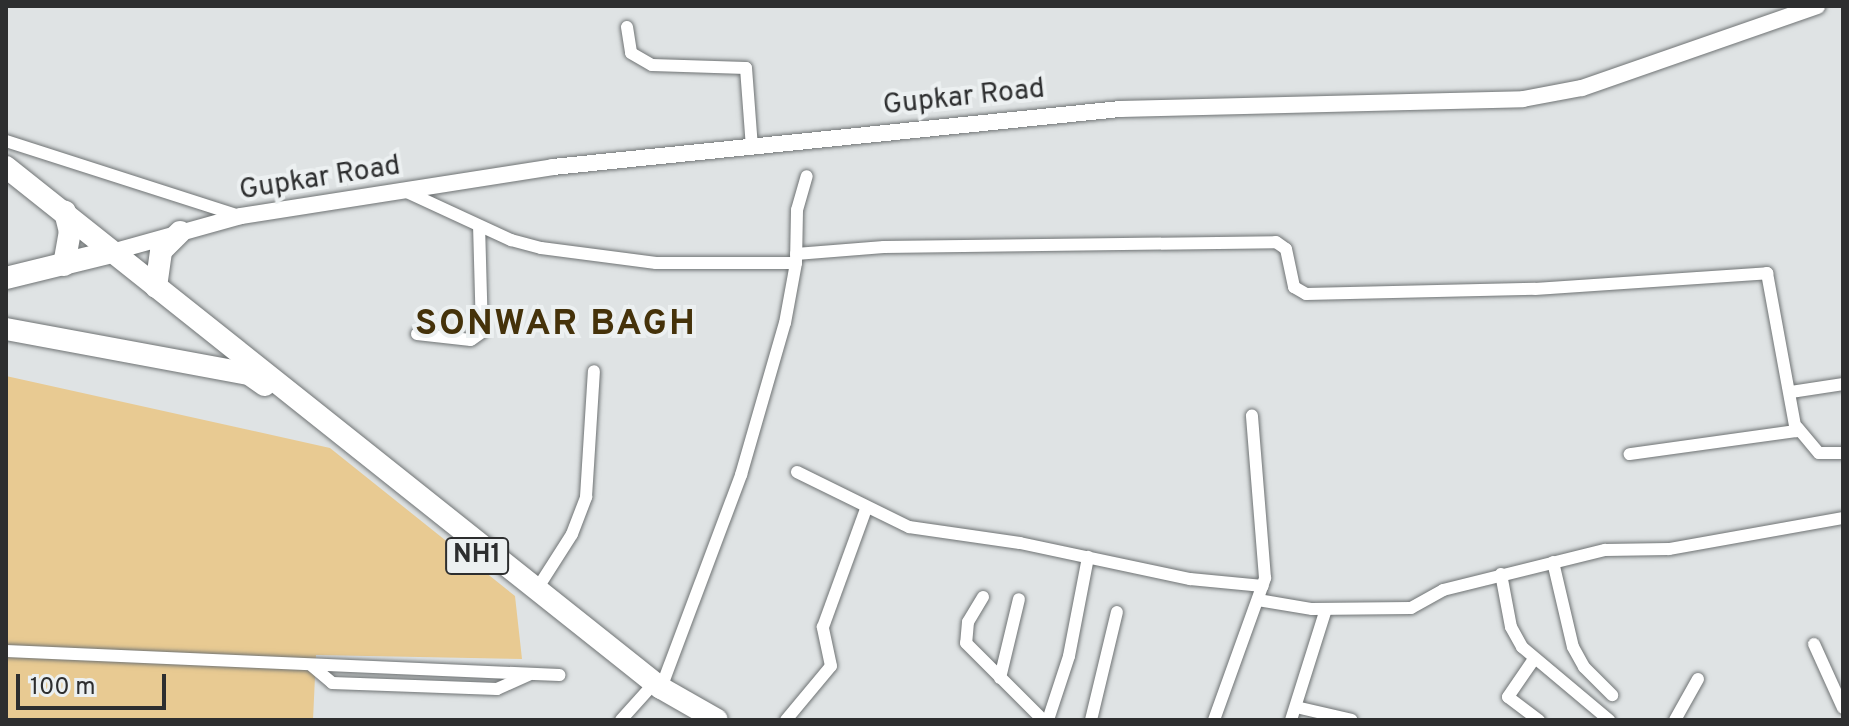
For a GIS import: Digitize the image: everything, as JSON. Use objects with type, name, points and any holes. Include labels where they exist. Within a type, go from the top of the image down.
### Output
[{"type":"highway","name":"NH1","points":[[6,167],[654,690],[708,720]]},
{"type":"highway","points":[[64,265],[70,232],[65,212]]},
{"type":"highway","points":[[156,287],[161,251],[180,232]]},
{"type":"highway","points":[[6,278],[112,252]]},
{"type":"highway","points":[[6,329],[258,373]]},
{"type":"highway","name":"NH1","points":[[281,392],[372,456],[537,589],[654,690],[717,720]]},
{"type":"main road","name":"Gupkar Road","points":[[112,252],[241,216],[553,167],[1120,109],[1523,99],[1582,88],[1817,6]]},
{"type":"street","points":[[627,27],[631,53],[652,65],[746,68],[752,147]]},
{"type":"street","points":[[6,141],[241,216]]},
{"type":"street","points":[[621,720],[654,690],[741,475],[785,323],[796,259],[797,210],[807,176]]},
{"type":"street","points":[[407,192],[479,227],[541,248],[611,258],[796,259],[884,247],[1276,242],[1286,249],[1294,287],[1306,294],[1633,285],[1764,272],[1770,281],[1797,427],[1819,453],[1843,453]]},
{"type":"street","points":[[417,334],[471,340],[482,332],[479,227]]},
{"type":"street","points":[[537,589],[572,534],[586,497],[594,371]]},
{"type":"street","points":[[1791,392],[1843,384]]},
{"type":"street","points":[[1214,720],[1263,586],[1266,568],[1252,416]]},
{"type":"street","points":[[1630,454],[1788,435],[1797,427]]},
{"type":"street","points":[[797,472],[866,509],[909,527],[1088,557],[1190,579],[1263,586]]},
{"type":"street","points":[[786,720],[831,666],[823,627],[866,509]]},
{"type":"street","points":[[1258,600],[1326,609],[1411,608],[1443,590],[1620,547],[1669,549],[1843,518]]},
{"type":"street","points":[[983,597],[964,637],[1000,678],[1046,720],[1069,656],[1088,557]]},
{"type":"street","points":[[1553,562],[1573,647],[1584,667],[1612,695]]},
{"type":"street","points":[[1501,574],[1511,627],[1534,659],[1609,720]]},
{"type":"street","points":[[1000,678],[1019,599]]},
{"type":"street","points":[[1291,720],[1326,609]]},
{"type":"street","points":[[1091,720],[1117,612]]},
{"type":"street","points":[[1814,644],[1843,708]]},
{"type":"street","points":[[6,651],[559,675]]},
{"type":"street","points":[[1534,659],[1508,697],[1539,720]]},
{"type":"street","points":[[1675,720],[1698,679]]},
{"type":"street","points":[[1296,707],[1352,720]]},
{"type":"shaded area","points":[[6,376],[330,448],[515,596],[522,659],[316,655],[313,720],[6,720]]},
{"type":"district","name":"SONWAR BAGH","points":[[556,326]]}]
